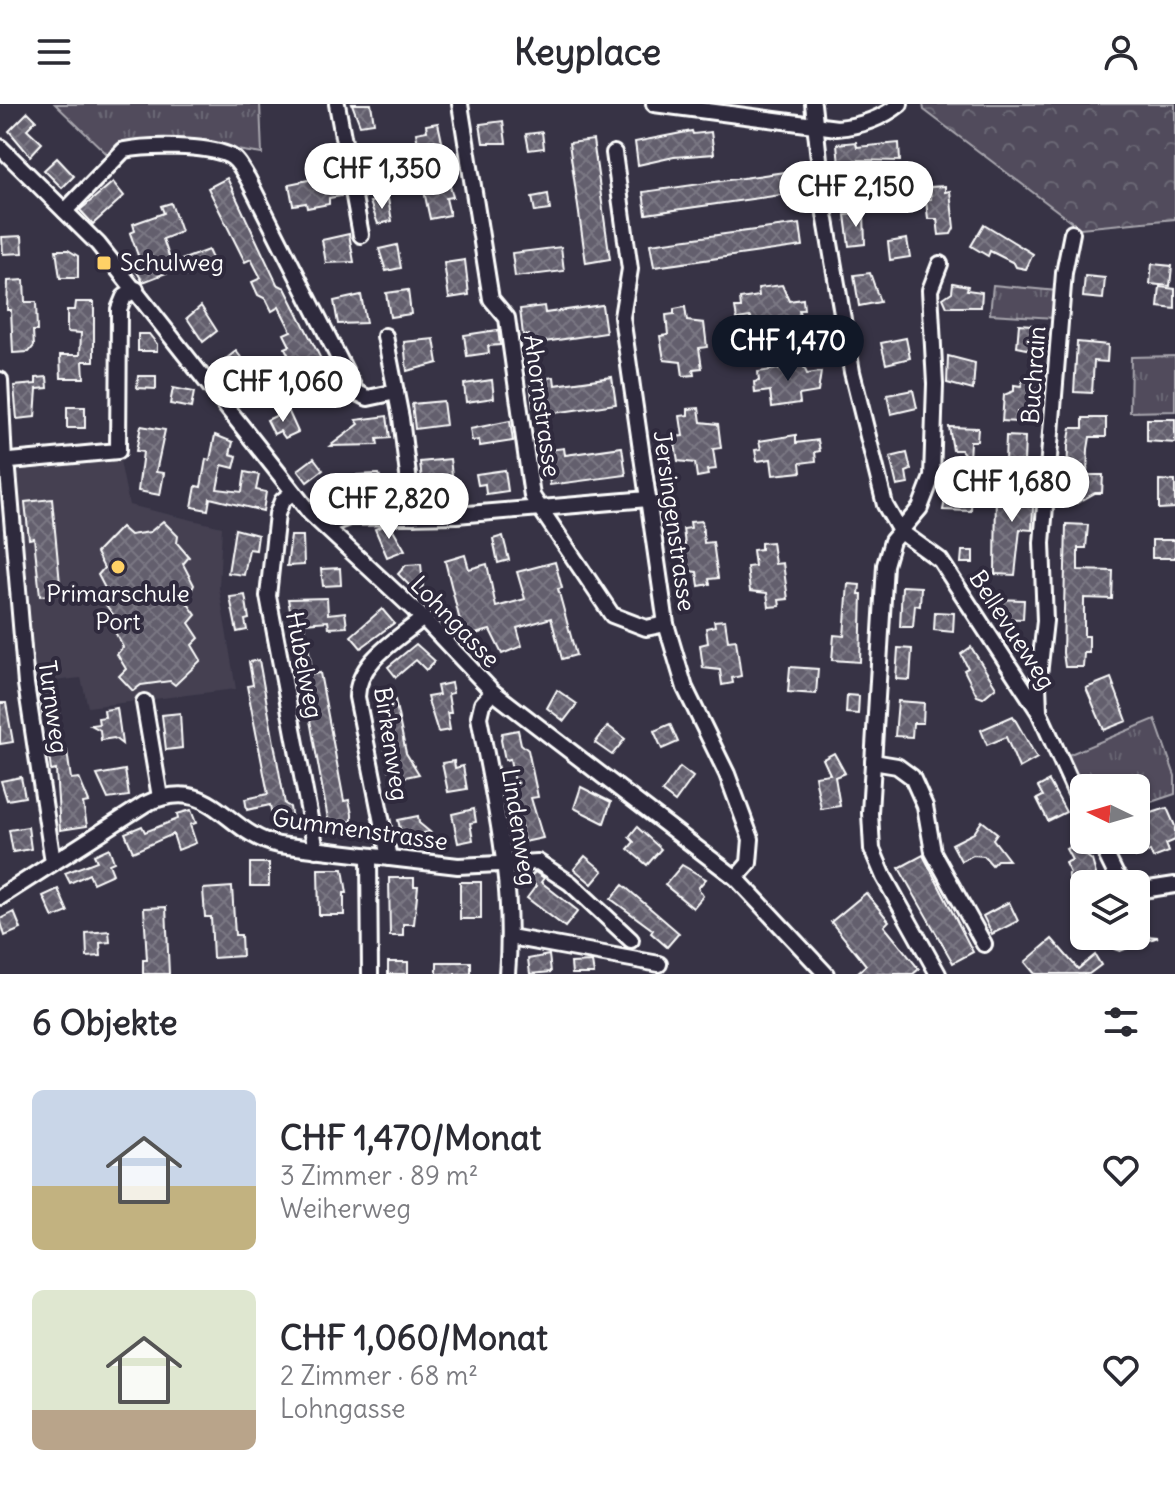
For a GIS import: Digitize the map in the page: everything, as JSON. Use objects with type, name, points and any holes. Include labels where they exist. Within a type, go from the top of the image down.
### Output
[{"type":"street","points":[[337,104],[361,235]]},
{"type":"street","name":"Ahornstrasse","points":[[460,104],[491,299],[507,318],[532,496],[612,615],[646,628],[666,624]]},
{"type":"street","points":[[654,104],[815,127],[857,127],[888,114],[900,104]]},
{"type":"street","points":[[813,104],[852,372],[885,505],[900,531]]},
{"type":"street","name":"Lohngasse","points":[[0,147],[65,211],[136,289],[225,401],[292,493],[423,618],[493,692],[736,878],[826,974]]},
{"type":"street","points":[[65,211],[124,150],[169,148],[229,155],[238,162],[248,179],[356,392],[368,398],[396,392]]},
{"type":"street","name":"Jersingenstrasse","points":[[614,153],[630,269],[622,317],[666,624],[685,688],[727,774],[751,839],[749,863],[736,878]]},
{"type":"street","name":"Buchrain","points":[[1039,712],[1038,684],[1045,621],[1042,543],[1064,273],[1072,233]]},
{"type":"street","points":[[938,974],[875,861],[870,833],[885,565],[892,541],[920,508],[932,477],[935,384],[930,290],[940,264]]},
{"type":"street","points":[[2,462],[118,451],[119,309],[124,297],[136,289]]},
{"type":"street","points":[[385,336],[413,516]]},
{"type":"street","name":"Turnweg","points":[[0,380],[2,462],[8,471],[27,688],[53,862]]},
{"type":"street","name":"Hubelweg","points":[[292,493],[282,501],[277,514],[268,596],[316,850]]},
{"type":"street","points":[[325,526],[349,517],[541,509],[648,499]]},
{"type":"street","name":"Bellevueweg","points":[[900,531],[940,560],[1039,712],[1070,780]]},
{"type":"street","name":"Birkenweg","points":[[389,858],[357,697],[357,681],[363,669],[423,618]]},
{"type":"street","name":"Lindenweg","points":[[493,692],[482,704],[479,717],[506,866],[510,937],[507,974]]},
{"type":"street","points":[[0,897],[160,797],[144,702]]},
{"type":"street","points":[[873,762],[897,766],[912,777],[925,806],[933,852],[984,944]]},
{"type":"street","name":"Gummenstrasse","points":[[160,797],[198,797],[270,843],[458,866],[538,862],[570,883],[631,940]]},
{"type":"street","points":[[369,857],[370,974]]},
{"type":"street","points":[[1150,889],[1175,885]]},
{"type":"street","points":[[510,937],[659,964]]},
{"type":"shaded area","name":"Primarschule Port","points":[[118,451],[129,505],[222,527],[219,588],[236,689],[88,707],[81,678],[26,684],[4,462]]},
{"type":"green space","points":[[55,104],[260,104],[262,154],[193,143],[126,142],[108,155]]},
{"type":"green space","points":[[923,104],[1175,104],[1175,219],[1080,228],[924,110]]},
{"type":"green space","points":[[993,285],[1057,291],[1054,318],[990,314]]},
{"type":"green space","points":[[1175,356],[1175,411],[1130,412],[1131,357]]},
{"type":"green space","points":[[1155,719],[1175,776],[1175,794],[1150,802],[1150,774],[1072,774],[1063,757]]},
{"type":"building","points":[[352,104],[371,104],[374,123],[360,125]]},
{"type":"building","points":[[28,112],[36,120],[27,129],[42,143],[30,156],[9,131]]},
{"type":"building","points":[[503,121],[506,143],[483,143],[480,124]]},
{"type":"building","points":[[438,123],[446,160],[432,162],[429,150],[419,151],[416,133],[427,131],[426,125]]},
{"type":"building","points":[[692,131],[693,134],[711,132],[714,154],[674,157],[638,165],[635,142]]},
{"type":"building","points":[[542,132],[544,148],[529,150],[526,134]]},
{"type":"building","points":[[593,140],[610,259],[586,263],[569,143]]},
{"type":"building","points":[[856,142],[857,147],[899,143],[900,161],[855,160],[856,173],[840,174],[837,144]]},
{"type":"building","points":[[379,149],[383,172],[369,174],[361,153]]},
{"type":"building","points":[[57,158],[74,176],[62,188],[44,170]]},
{"type":"building","points":[[792,171],[795,193],[646,214],[643,192]]},
{"type":"building","points":[[337,174],[341,196],[329,198],[329,204],[307,208],[306,203],[293,205],[289,184]]},
{"type":"building","points":[[227,178],[277,284],[285,288],[325,367],[306,378],[300,366],[295,368],[285,348],[290,346],[284,334],[291,331],[279,307],[272,311],[266,299],[258,295],[252,282],[261,278],[251,259],[245,262],[208,188]]},
{"type":"building","points":[[113,182],[124,196],[93,224],[80,210]]},
{"type":"building","points":[[450,186],[453,197],[446,198],[450,215],[430,219],[424,191]]},
{"type":"building","points":[[945,186],[945,192],[950,191],[954,228],[951,234],[939,235],[937,219],[928,219],[926,200],[931,199],[930,187]]},
{"type":"building","points":[[548,194],[550,210],[535,212],[532,197]]},
{"type":"building","points":[[388,199],[392,221],[378,224],[370,202]]},
{"type":"building","points":[[171,203],[181,232],[163,239],[174,270],[143,282],[134,267],[141,264],[130,233],[135,231],[133,224],[164,213],[161,206]]},
{"type":"building","points":[[864,213],[865,244],[849,246],[845,215]]},
{"type":"building","points":[[800,224],[803,246],[654,267],[650,244]]},
{"type":"building","points":[[984,224],[1033,254],[1026,269],[1016,267],[990,251],[988,256],[971,246]]},
{"type":"building","points":[[349,234],[354,262],[326,263],[322,240]]},
{"type":"building","points":[[22,236],[23,253],[3,254],[2,237]]},
{"type":"building","points":[[907,239],[910,257],[890,260],[888,242]]},
{"type":"building","points":[[397,245],[401,268],[386,271],[379,249]]},
{"type":"building","points":[[561,247],[564,271],[515,277],[512,253]]},
{"type":"building","points":[[56,250],[68,250],[78,256],[78,278],[60,278]]},
{"type":"building","points":[[208,250],[215,265],[187,276],[181,260]]},
{"type":"building","points":[[465,260],[469,295],[449,298],[444,263]]},
{"type":"building","points":[[1152,264],[1172,266],[1170,286],[1150,284]]},
{"type":"building","points":[[870,273],[880,302],[859,306],[854,275]]},
{"type":"building","points":[[1085,276],[1105,278],[1103,299],[1083,297]]},
{"type":"building","points":[[24,280],[25,302],[36,302],[37,331],[33,331],[34,346],[29,352],[13,353],[11,310],[7,310],[8,281]]},
{"type":"building","points":[[953,283],[968,286],[967,290],[982,292],[981,307],[947,307],[943,298],[952,292]]},
{"type":"building","points":[[782,285],[789,301],[803,299],[804,310],[799,310],[800,319],[780,322],[782,330],[753,334],[751,317],[737,319],[735,308],[741,308],[740,299],[759,296],[758,288]]},
{"type":"building","points":[[1160,287],[1175,289],[1175,309],[1158,307]]},
{"type":"building","points":[[408,290],[411,314],[390,317],[386,293]]},
{"type":"building","points":[[361,295],[366,323],[338,324],[334,301]]},
{"type":"building","points":[[76,302],[94,302],[94,361],[83,361],[84,378],[61,378],[60,355],[80,355],[81,333],[67,332],[67,310],[75,310]]},
{"type":"building","points":[[602,305],[606,333],[530,344],[529,335],[523,335],[520,309],[544,306],[545,313]]},
{"type":"building","points":[[201,306],[217,331],[203,342],[187,318]]},
{"type":"building","points":[[685,307],[687,321],[704,323],[707,347],[699,348],[702,368],[693,369],[694,375],[683,376],[681,362],[664,360],[660,336],[668,335],[666,315],[674,314],[674,309]]},
{"type":"building","points":[[1019,324],[1044,326],[1042,352],[1017,347]]},
{"type":"building","points":[[498,330],[500,345],[488,346],[489,353],[467,356],[464,335]]},
{"type":"building","points":[[138,334],[149,334],[157,344],[157,351],[138,351]]},
{"type":"building","points":[[906,338],[910,358],[886,364],[881,343]]},
{"type":"building","points":[[434,339],[438,363],[407,371],[404,342]]},
{"type":"building","points":[[1077,342],[1108,345],[1107,362],[1094,361],[1092,393],[1074,392]]},
{"type":"building","points":[[236,351],[251,370],[236,382],[221,363]]},
{"type":"building","points":[[948,356],[975,363],[973,390],[947,383]]},
{"type":"building","points":[[800,358],[807,374],[821,372],[818,392],[799,395],[800,403],[772,407],[770,391],[755,393],[754,382],[759,381],[758,372],[778,369],[776,361]]},
{"type":"building","points":[[138,376],[156,376],[156,389],[137,388]]},
{"type":"building","points":[[47,377],[48,388],[37,389],[35,417],[17,419],[14,386],[36,384],[36,378]]},
{"type":"building","points":[[554,377],[555,385],[612,377],[616,404],[540,415],[539,406],[533,407],[530,381]]},
{"type":"building","points":[[1024,377],[1043,379],[1038,413],[1017,412],[1017,422],[1002,421],[1004,395],[1014,391],[1014,385],[1021,386]]},
{"type":"building","points":[[492,380],[494,398],[466,402],[464,384]]},
{"type":"building","points":[[173,388],[194,392],[191,408],[170,404]]},
{"type":"building","points":[[913,390],[917,408],[891,414],[887,395]]},
{"type":"building","points":[[443,401],[446,425],[415,429],[412,404]]},
{"type":"building","points":[[67,407],[85,407],[85,428],[67,428]]},
{"type":"building","points":[[699,408],[701,422],[718,424],[721,448],[713,449],[716,469],[707,470],[708,475],[697,477],[695,463],[678,461],[674,437],[683,436],[680,416],[688,415],[688,409]]},
{"type":"building","points":[[288,410],[298,432],[285,438],[280,431],[274,434],[267,420]]},
{"type":"building","points":[[387,416],[390,438],[377,439],[378,445],[330,446],[359,424],[356,420]]},
{"type":"building","points":[[1083,418],[1106,418],[1106,437],[1090,437],[1088,449],[1087,475],[1103,475],[1102,493],[1095,493],[1077,503],[1067,493],[1068,445],[1071,428],[1083,428]]},
{"type":"building","points":[[1147,419],[1175,419],[1175,443],[1147,441]]},
{"type":"building","points":[[510,421],[513,441],[480,446],[479,440],[472,441],[470,429]]},
{"type":"building","points":[[141,426],[165,430],[156,472],[164,473],[160,495],[138,491],[143,452],[136,451]]},
{"type":"building","points":[[949,427],[978,428],[977,441],[970,441],[969,460],[961,450],[953,450]]},
{"type":"building","points":[[215,435],[233,442],[230,454],[237,456],[234,468],[222,465],[217,489],[242,492],[245,472],[259,475],[256,490],[266,492],[263,511],[210,498],[208,510],[192,507],[196,486],[201,487],[206,459],[210,460]]},
{"type":"building","points":[[796,435],[796,443],[818,440],[820,451],[815,452],[816,461],[800,463],[801,472],[773,475],[771,459],[757,461],[755,450],[761,449],[759,441]]},
{"type":"building","points":[[1006,436],[1025,437],[1024,462],[1005,461]]},
{"type":"building","points":[[622,447],[626,475],[550,485],[549,476],[543,477],[540,451],[564,448],[565,455]]},
{"type":"building","points":[[907,453],[911,470],[906,472],[908,484],[897,486],[890,457]]},
{"type":"building","points":[[314,458],[323,470],[307,482],[298,470]]},
{"type":"building","points":[[450,459],[453,483],[423,490],[420,462]]},
{"type":"building","points":[[505,470],[508,491],[486,494],[485,484],[478,485],[476,474]]},
{"type":"building","points":[[379,474],[383,484],[376,486],[377,500],[358,501],[357,475]]},
{"type":"building","points":[[1159,480],[1175,481],[1175,508],[1159,509]]},
{"type":"building","points":[[1015,483],[1034,484],[1032,530],[1020,529],[1015,575],[995,574],[996,487],[1015,487]]},
{"type":"building","points":[[948,485],[972,486],[971,511],[943,510]]},
{"type":"building","points":[[52,499],[61,594],[40,596],[34,538],[29,539],[25,502]]},
{"type":"building","points":[[163,521],[178,536],[177,543],[189,557],[183,564],[194,585],[186,601],[196,615],[189,623],[199,638],[192,645],[201,660],[175,685],[170,681],[141,685],[133,691],[119,676],[126,669],[117,654],[123,647],[115,632],[121,625],[100,597],[106,590],[98,575],[104,568],[96,553],[121,527],[130,535],[150,532]]},
{"type":"building","points":[[702,521],[704,543],[713,542],[718,578],[709,579],[710,584],[699,586],[697,572],[680,570],[676,546],[685,545],[683,529],[691,528],[690,522]]},
{"type":"building","points":[[1066,524],[1088,525],[1086,548],[1078,548],[1078,570],[1113,571],[1112,599],[1084,598],[1084,636],[1089,636],[1089,653],[1084,653],[1083,667],[1065,667],[1063,653]]},
{"type":"building","points":[[391,526],[405,550],[387,557],[375,529]]},
{"type":"building","points":[[235,529],[258,535],[256,550],[249,549],[244,575],[228,573]]},
{"type":"building","points":[[291,536],[303,536],[304,565],[287,566]]},
{"type":"building","points":[[503,536],[509,560],[498,563],[493,539]]},
{"type":"building","points":[[1152,540],[1175,540],[1175,558],[1152,558]]},
{"type":"building","points":[[772,542],[775,564],[783,563],[788,599],[779,600],[780,606],[769,607],[767,593],[750,591],[747,567],[755,566],[753,550],[761,549],[761,543]]},
{"type":"building","points":[[962,551],[973,551],[973,563],[961,563]]},
{"type":"building","points":[[465,555],[469,569],[487,564],[496,607],[525,599],[517,572],[555,562],[562,588],[558,589],[576,655],[562,659],[551,618],[517,628],[522,646],[502,654],[490,630],[464,637],[445,561]]},
{"type":"building","points":[[421,564],[423,586],[417,593],[398,574],[406,565]]},
{"type":"building","points":[[340,568],[341,585],[323,586],[321,569]]},
{"type":"building","points":[[848,584],[860,585],[859,594],[862,594],[860,662],[832,660],[834,635],[844,636]]},
{"type":"building","points":[[902,586],[921,587],[920,606],[915,605],[913,627],[900,627]]},
{"type":"building","points":[[245,595],[249,619],[245,620],[247,630],[237,632],[230,597]]},
{"type":"building","points":[[327,598],[328,614],[345,612],[347,627],[329,628],[328,621],[304,623],[313,674],[320,673],[344,801],[349,800],[352,814],[352,821],[346,822],[347,827],[330,830],[288,599]]},
{"type":"building","points":[[994,599],[1024,600],[1023,619],[994,618]]},
{"type":"building","points":[[382,609],[394,623],[361,648],[351,636]]},
{"type":"building","points":[[935,612],[954,613],[953,632],[934,630]]},
{"type":"building","points":[[725,620],[728,641],[736,640],[741,676],[732,678],[733,683],[722,685],[720,670],[703,668],[700,645],[708,643],[706,628],[715,626],[714,621]]},
{"type":"building","points":[[416,644],[435,661],[426,670],[416,660],[396,677],[388,667]]},
{"type":"building","points":[[971,647],[996,687],[983,698],[977,696],[964,670],[968,668],[961,654]]},
{"type":"building","points":[[898,648],[912,649],[910,680],[896,679]]},
{"type":"building","points":[[259,660],[285,804],[290,807],[292,820],[280,823],[273,822],[270,805],[247,810],[245,799],[268,794],[247,686],[253,685],[249,662]]},
{"type":"building","points":[[790,667],[818,669],[816,694],[788,692]]},
{"type":"building","points":[[1111,678],[1127,721],[1104,730],[1086,688]]},
{"type":"building","points":[[451,683],[453,693],[448,694],[451,713],[447,713],[450,730],[438,732],[427,697],[439,695],[437,686]]},
{"type":"building","points":[[557,690],[577,704],[564,721],[547,708]]},
{"type":"building","points":[[56,692],[59,715],[43,717],[39,695]]},
{"type":"building","points":[[847,695],[859,696],[858,714],[846,713]]},
{"type":"building","points":[[395,700],[406,753],[419,774],[401,778],[399,768],[389,770],[376,704]]},
{"type":"building","points":[[898,701],[924,703],[923,723],[913,723],[912,737],[895,736]]},
{"type":"building","points":[[0,703],[6,703],[13,742],[0,744]]},
{"type":"building","points":[[117,708],[122,744],[114,738],[101,740],[100,730],[91,725],[99,724],[98,718],[105,717],[104,710]]},
{"type":"building","points":[[180,713],[182,748],[166,750],[162,715]]},
{"type":"building","points":[[1013,716],[1037,758],[1019,768],[1006,737],[987,745],[981,730]]},
{"type":"building","points":[[670,724],[678,742],[662,749],[654,731]]},
{"type":"building","points":[[608,726],[625,739],[612,755],[595,743]]},
{"type":"building","points":[[518,730],[521,744],[528,750],[538,797],[531,798],[543,838],[524,842],[510,759],[505,760],[501,740],[502,733]]},
{"type":"building","points":[[67,751],[71,779],[79,778],[89,802],[83,803],[87,826],[60,830],[56,770],[51,771],[49,754]]},
{"type":"building","points":[[834,753],[845,773],[835,777],[840,806],[821,809],[815,776],[830,774],[823,759]]},
{"type":"building","points":[[454,761],[455,768],[463,766],[467,789],[448,792],[442,763]]},
{"type":"building","points":[[680,767],[693,777],[675,802],[662,792]]},
{"type":"building","points":[[125,770],[129,796],[108,799],[97,775]]},
{"type":"building","points":[[21,777],[25,797],[7,800],[1,781]]},
{"type":"building","points":[[1049,781],[1066,812],[1048,821],[1037,799],[1043,796],[1038,787]]},
{"type":"building","points":[[581,787],[611,802],[604,823],[574,808]]},
{"type":"building","points":[[1167,808],[1175,826],[1175,840],[1166,844],[1169,852],[1153,858],[1150,851],[1150,813]]},
{"type":"building","points":[[474,809],[476,822],[470,823],[473,840],[458,843],[452,814]]},
{"type":"building","points":[[191,810],[196,823],[190,825],[196,843],[178,850],[173,834],[133,852],[125,833],[142,826],[145,832],[178,819],[177,814]]},
{"type":"building","points":[[418,816],[419,823],[430,832],[423,833],[425,841],[408,844],[406,837],[402,837],[398,820]]},
{"type":"building","points":[[982,821],[997,833],[993,839],[1009,860],[997,860],[992,865],[984,856],[973,855],[961,861],[952,844],[974,833]]},
{"type":"building","points":[[28,827],[31,849],[13,852],[9,830]]},
{"type":"building","points":[[637,827],[661,849],[647,865],[628,849],[634,842],[629,837]]},
{"type":"building","points":[[1070,847],[1070,854],[1084,854],[1092,860],[1095,870],[1070,870],[1070,873],[1065,863],[1072,860],[1066,849]]},
{"type":"building","points":[[109,848],[114,862],[109,864],[113,874],[93,883],[89,874],[70,883],[65,873],[97,861],[94,855]]},
{"type":"building","points":[[923,855],[973,952],[953,963],[899,868]]},
{"type":"building","points":[[585,856],[603,871],[592,884],[574,869]]},
{"type":"building","points":[[250,863],[269,863],[269,886],[250,886]]},
{"type":"building","points":[[682,865],[706,879],[698,888],[703,896],[693,908],[665,885]]},
{"type":"building","points":[[318,869],[343,869],[347,893],[344,893],[344,915],[319,915]]},
{"type":"building","points":[[535,872],[544,878],[541,882],[578,911],[565,927],[527,898],[536,886],[528,879]]},
{"type":"building","points":[[389,878],[414,878],[414,886],[418,886],[414,924],[403,924],[403,936],[390,936]]},
{"type":"building","points":[[460,882],[481,882],[481,919],[460,919]]},
{"type":"building","points":[[623,885],[679,933],[667,947],[651,933],[653,930],[611,899]]},
{"type":"building","points":[[232,887],[235,935],[241,935],[242,956],[213,958],[211,917],[205,917],[203,889]]},
{"type":"building","points":[[58,889],[68,912],[53,918],[43,896]]},
{"type":"building","points":[[866,893],[889,921],[884,926],[919,969],[913,974],[856,974],[866,965],[831,922]]},
{"type":"building","points":[[1009,902],[1018,921],[992,934],[983,916]]},
{"type":"building","points":[[166,907],[169,974],[143,974],[143,960],[147,960],[144,908]]},
{"type":"building","points":[[14,912],[21,929],[5,936],[0,919]]},
{"type":"building","points":[[109,931],[110,942],[100,943],[101,956],[87,957],[86,933]]},
{"type":"building","points":[[1052,939],[1078,969],[1095,955],[1101,965],[1089,974],[1035,974],[1025,962]]},
{"type":"building","points":[[549,955],[551,972],[530,974],[528,959]]},
{"type":"building","points":[[388,962],[408,962],[408,974],[388,974]]},
{"type":"building","points":[[437,962],[471,962],[471,974],[437,974]]},
{"type":"building","points":[[592,962],[594,974],[572,974],[571,963]]},
{"type":"place","name":"Schulweg","points":[[104,263]]},
{"type":"place","name":"Primarschule Port","points":[[118,567]]}]
